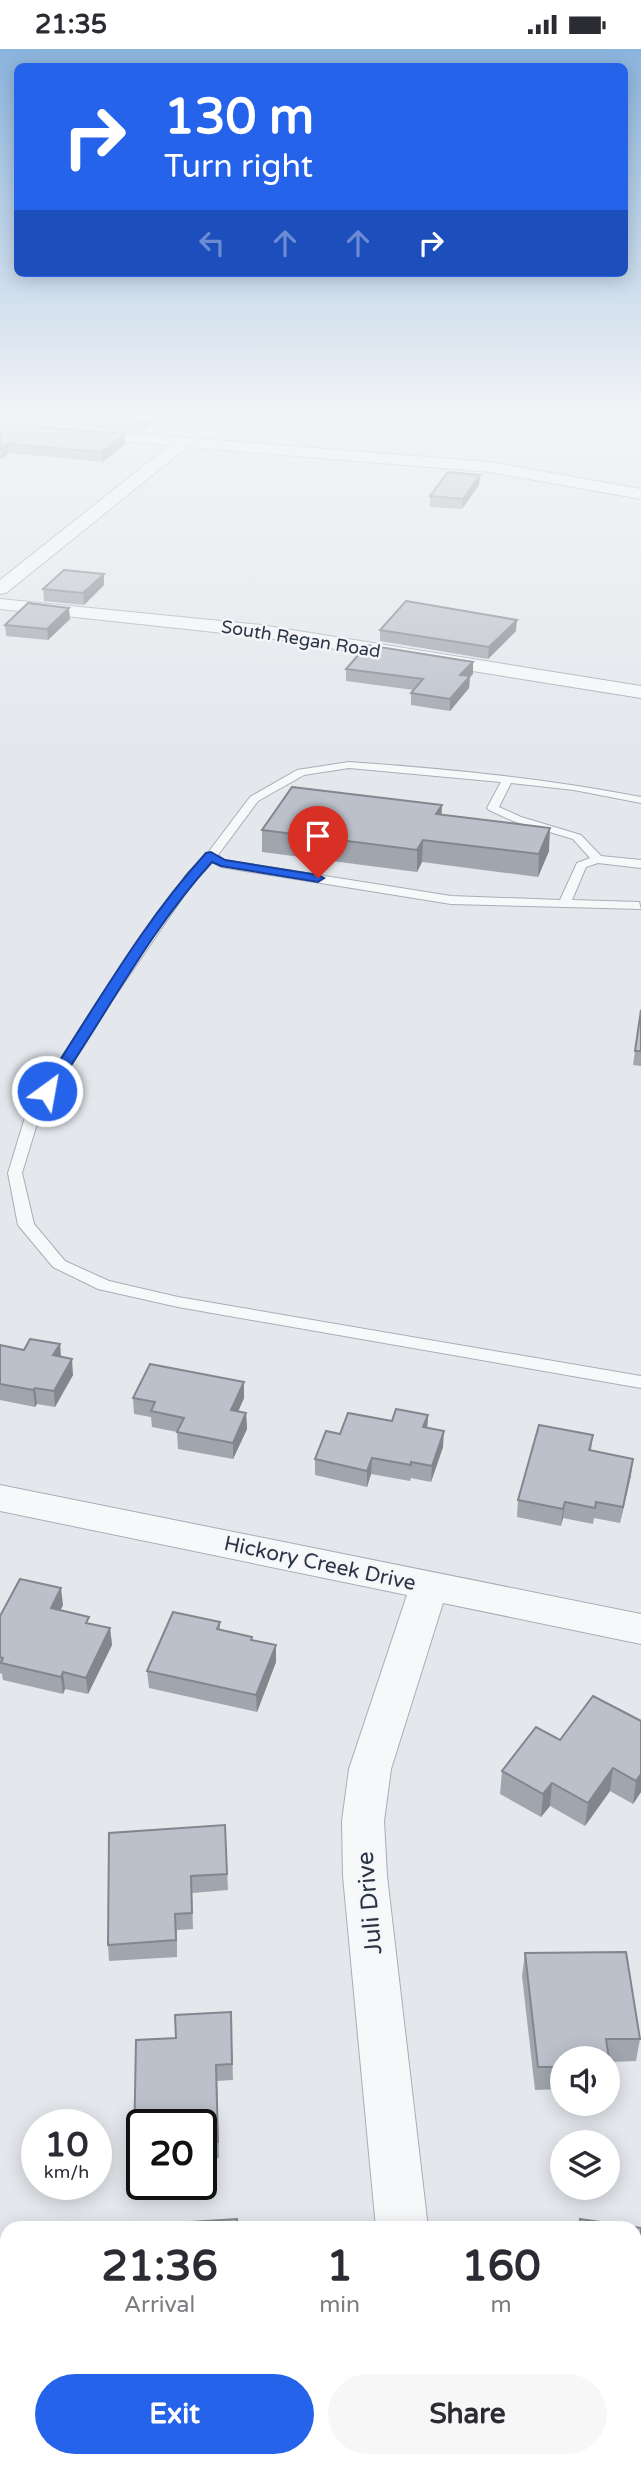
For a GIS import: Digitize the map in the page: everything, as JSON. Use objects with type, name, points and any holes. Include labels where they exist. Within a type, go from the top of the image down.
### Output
[{"type":"street","points":[[0,589],[74,530]]},
{"type":"street","name":"South Regan Road","points":[[0,604],[261,631],[641,692]]},
{"type":"street","name":"Hickory Creek Drive","points":[[0,1498],[641,1629]]},
{"type":"street","name":"Juli Drive","points":[[401,2221],[365,1876],[363,1821],[370,1769],[429,1586]]},
{"type":"lane","points":[[641,800],[574,787],[444,772],[349,765],[301,772],[254,799],[190,879],[111,991],[33,1114],[15,1174],[26,1225],[59,1264],[104,1285],[178,1302],[641,1382]]},
{"type":"lane","points":[[507,781],[493,807],[517,818],[577,837],[597,859]]},
{"type":"lane","points":[[211,856],[221,863],[450,900],[564,905],[640,904]]},
{"type":"lane","points":[[564,905],[581,865],[597,859],[641,864]]},
{"type":"building","points":[[64,570],[104,574],[83,593],[43,589]]},
{"type":"building","points":[[406,601],[517,620],[489,647],[380,630]]},
{"type":"building","points":[[28,603],[69,608],[47,629],[5,625]]},
{"type":"building","points":[[367,645],[473,662],[460,675],[470,676],[450,699],[411,693],[423,679],[346,669]]},
{"type":"building","points":[[292,787],[442,805],[436,814],[550,828],[539,854],[423,840],[417,850],[262,830]]},
{"type":"building","points":[[641,1010],[641,1051],[635,1051]]},
{"type":"building","points":[[30,1339],[60,1344],[53,1355],[72,1359],[54,1391],[0,1384],[0,1345],[24,1350]]},
{"type":"building","points":[[150,1364],[244,1382],[231,1410],[246,1413],[233,1443],[177,1432],[184,1418],[151,1411],[155,1402],[133,1398]]},
{"type":"building","points":[[396,1409],[428,1415],[423,1427],[444,1431],[432,1466],[372,1458],[367,1471],[315,1459],[326,1431],[340,1434],[348,1413],[392,1421]]},
{"type":"building","points":[[539,1425],[593,1435],[589,1450],[633,1459],[623,1507],[596,1502],[595,1508],[565,1502],[563,1509],[518,1500]]},
{"type":"building","points":[[20,1579],[61,1588],[51,1608],[89,1617],[86,1623],[110,1628],[86,1678],[63,1672],[61,1677],[1,1663],[3,1658],[0,1657],[0,1616]]},
{"type":"building","points":[[173,1612],[220,1622],[217,1629],[276,1645],[256,1695],[147,1671]]},
{"type":"building","points":[[593,1696],[641,1721],[641,1774],[636,1781],[613,1768],[588,1803],[552,1783],[543,1794],[502,1771],[536,1727],[560,1740]]},
{"type":"building","points":[[225,1825],[227,1874],[191,1876],[192,1913],[175,1914],[176,1940],[108,1945],[109,1833]]},
{"type":"building","points":[[626,1952],[640,2039],[606,2039],[607,2046],[550,2046],[550,2067],[538,2067],[525,1953]]},
{"type":"building","points":[[231,2012],[232,2064],[216,2065],[218,2142],[217,2109],[135,2109],[136,2040],[176,2038],[175,2015]]},
{"type":"building","points":[[237,2219],[237,2221],[206,2221]]},
{"type":"route","points":[[47,1091],[104,1002],[190,879],[211,856],[221,863],[318,878]]}]
